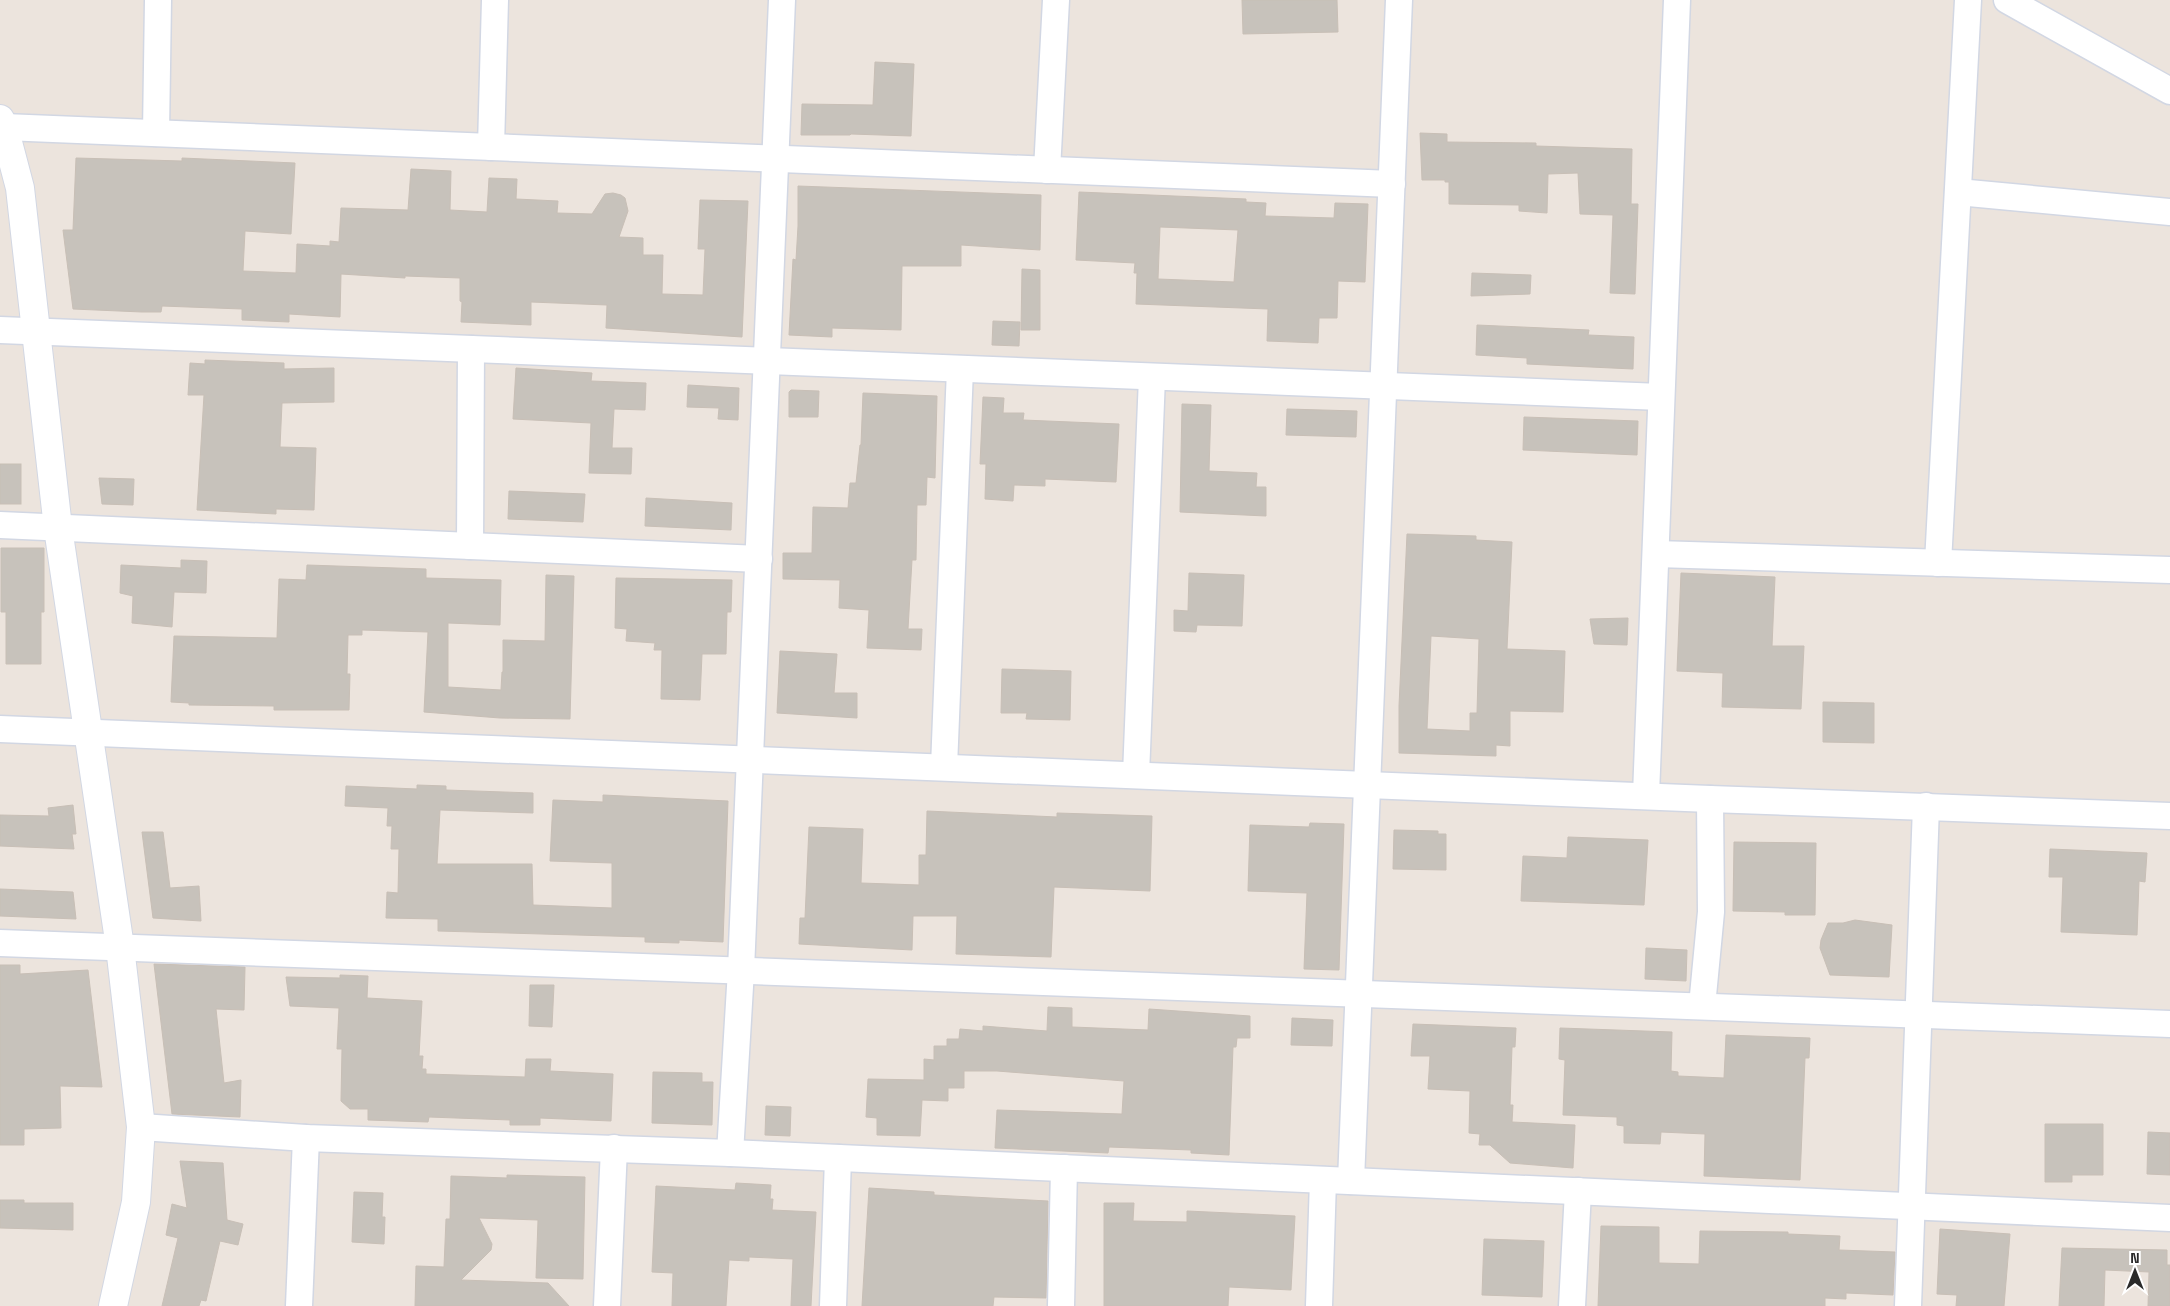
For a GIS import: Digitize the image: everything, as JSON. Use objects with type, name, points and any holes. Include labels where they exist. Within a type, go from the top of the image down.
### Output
[{"type":"main road","points":[[2,123],[20,188],[58,528],[120,947],[141,1127],[136,1202],[113,1306]]},
{"type":"street","points":[[156,133],[158,0]]},
{"type":"street","points":[[491,147],[495,0]]},
{"type":"street","points":[[730,1153],[741,970],[782,0]]},
{"type":"street","points":[[1047,170],[1056,0]]},
{"type":"street","points":[[1351,1181],[1400,0]]},
{"type":"street","points":[[1646,795],[1677,0]]},
{"type":"street","points":[[1938,562],[1968,0]]},
{"type":"street","points":[[2007,0],[2170,91]]},
{"type":"street","points":[[2,123],[156,133],[1392,184]]},
{"type":"street","points":[[1958,192],[2170,212]]},
{"type":"street","points":[[0,330],[1661,397]]},
{"type":"street","points":[[470,546],[471,349]]},
{"type":"street","points":[[944,767],[960,369]]},
{"type":"street","points":[[1136,775],[1152,377]]},
{"type":"street","points":[[0,525],[759,559]]},
{"type":"street","points":[[1656,554],[2170,570]]},
{"type":"street","points":[[0,728],[1710,799],[2170,816]]},
{"type":"street","points":[[1702,1006],[1712,912],[1710,799]]},
{"type":"street","points":[[1908,1306],[1926,806]]},
{"type":"street","points":[[0,943],[2170,1024]]},
{"type":"street","points":[[141,1127],[306,1138],[614,1148],[2170,1218]]},
{"type":"street","points":[[299,1306],[306,1138]]},
{"type":"street","points":[[607,1306],[614,1148]]},
{"type":"street","points":[[833,1306],[838,1158]]},
{"type":"street","points":[[1061,1306],[1064,1168]]},
{"type":"street","points":[[1319,1306],[1323,1180]]},
{"type":"street","points":[[1572,1306],[1578,1191]]},
{"type":"building","points":[[1242,0],[1337,0],[1338,32],[1243,34]]},
{"type":"building","points":[[875,62],[914,64],[911,136],[801,135],[802,104],[873,105]]},
{"type":"building","points":[[1420,133],[1447,134],[1447,142],[1536,143],[1536,146],[1632,149],[1631,204],[1638,204],[1635,294],[1610,293],[1613,215],[1580,214],[1578,173],[1548,174],[1547,213],[1519,211],[1519,205],[1449,204],[1449,182],[1445,182],[1445,180],[1422,180]]},
{"type":"building","points":[[76,158],[182,161],[182,158],[295,163],[291,234],[245,231],[243,271],[296,273],[297,244],[330,246],[330,241],[339,242],[341,208],[408,210],[411,169],[451,171],[450,210],[487,212],[489,178],[517,179],[516,199],[558,201],[557,213],[592,214],[605,194],[621,195],[625,198],[628,211],[619,237],[643,238],[643,255],[663,255],[662,294],[703,295],[705,249],[698,249],[700,200],[748,201],[742,337],[606,328],[607,305],[531,302],[531,325],[461,322],[460,278],[405,276],[405,278],[341,274],[340,317],[289,314],[289,322],[242,320],[242,309],[162,306],[161,312],[142,312],[73,309],[63,230],[73,230]]},
{"type":"building","points":[[798,186],[1041,195],[1040,250],[961,245],[961,266],[902,266],[901,330],[832,328],[832,337],[789,335],[793,259],[796,260]]},
{"type":"building","points":[[1079,192],[1246,199],[1246,202],[1266,203],[1265,216],[1334,218],[1335,203],[1368,204],[1365,282],[1338,281],[1337,318],[1319,318],[1318,343],[1267,341],[1268,309],[1136,304],[1137,273],[1134,273],[1135,263],[1076,260]],"holes":[[[1160,227],[1238,230],[1234,282],[1158,279]]]},
{"type":"building","points":[[1022,269],[1040,270],[1040,330],[1021,330]]},
{"type":"building","points":[[1472,273],[1531,275],[1530,294],[1471,296]]},
{"type":"building","points":[[993,321],[1020,322],[1019,346],[992,345]]},
{"type":"building","points":[[1477,325],[1589,330],[1588,335],[1634,337],[1633,369],[1527,364],[1527,358],[1476,355]]},
{"type":"building","points":[[205,360],[284,363],[284,369],[334,368],[334,402],[282,403],[280,447],[316,448],[314,510],[276,509],[276,514],[197,510],[204,395],[188,395],[190,363],[205,364]]},
{"type":"building","points":[[516,368],[592,373],[591,381],[646,383],[645,410],[614,409],[612,448],[632,448],[631,474],[589,473],[591,423],[513,419]]},
{"type":"building","points":[[688,385],[739,388],[738,420],[718,419],[719,408],[687,407]]},
{"type":"building","points":[[791,390],[819,391],[818,417],[789,417],[789,392]]},
{"type":"building","points":[[863,393],[937,396],[935,478],[927,477],[926,505],[917,505],[916,560],[912,560],[908,629],[922,629],[921,650],[867,648],[869,610],[839,608],[840,580],[783,579],[783,553],[812,553],[813,507],[848,508],[850,483],[856,483],[861,445]]},
{"type":"building","points":[[983,397],[1004,398],[1003,413],[1024,413],[1023,420],[1119,424],[1116,482],[1045,479],[1045,486],[1014,485],[1013,501],[985,499],[986,464],[980,464]]},
{"type":"building","points":[[1182,404],[1211,405],[1209,471],[1257,473],[1256,487],[1266,487],[1266,516],[1180,512]]},
{"type":"building","points":[[1287,409],[1357,411],[1356,437],[1286,435]]},
{"type":"building","points":[[1524,417],[1638,421],[1637,455],[1523,450]]},
{"type":"building","points":[[0,464],[21,464],[21,504],[0,504]]},
{"type":"building","points":[[99,478],[134,479],[133,505],[102,504]]},
{"type":"building","points":[[509,491],[585,494],[583,522],[508,519]]},
{"type":"building","points":[[646,498],[732,503],[731,530],[645,526]]},
{"type":"building","points":[[1407,534],[1476,536],[1476,540],[1512,542],[1507,649],[1565,651],[1563,712],[1510,711],[1510,746],[1496,745],[1496,756],[1399,753],[1399,706]],"holes":[[[1431,636],[1479,639],[1477,713],[1470,713],[1470,731],[1427,729]]]},
{"type":"building","points":[[1,548],[44,548],[44,612],[41,612],[41,664],[6,664],[6,612],[1,612]]},
{"type":"building","points":[[181,560],[207,561],[206,593],[174,592],[172,627],[132,623],[133,596],[120,593],[121,565],[181,568]]},
{"type":"building","points":[[307,565],[426,569],[426,578],[501,580],[500,625],[448,623],[448,687],[501,690],[503,640],[545,641],[546,575],[574,576],[570,719],[500,718],[424,712],[428,632],[362,630],[362,635],[348,635],[347,674],[350,674],[349,710],[274,710],[274,706],[189,705],[189,703],[171,702],[174,636],[277,638],[279,579],[306,580]]},
{"type":"building","points":[[1189,573],[1244,575],[1242,626],[1197,625],[1196,632],[1174,631],[1174,610],[1188,611]]},
{"type":"building","points":[[1681,573],[1775,577],[1772,646],[1804,646],[1801,709],[1722,707],[1723,673],[1677,671]]},
{"type":"building","points":[[616,578],[732,580],[731,612],[727,612],[726,654],[702,654],[700,700],[661,699],[662,650],[654,650],[655,643],[626,641],[627,629],[615,628]]},
{"type":"building","points":[[1628,618],[1627,645],[1594,644],[1590,619]]},
{"type":"building","points":[[780,651],[837,654],[834,693],[857,693],[857,718],[777,713]]},
{"type":"building","points":[[1002,669],[1071,671],[1070,720],[1026,719],[1027,713],[1001,713]]},
{"type":"building","points":[[1823,702],[1874,703],[1874,743],[1823,742]]},
{"type":"building","points":[[417,785],[446,786],[446,790],[533,793],[533,813],[440,810],[437,864],[532,864],[533,905],[612,908],[612,863],[550,861],[553,800],[603,802],[603,795],[728,801],[723,942],[679,940],[679,943],[645,942],[645,937],[438,931],[438,919],[386,918],[387,892],[398,893],[399,849],[391,849],[392,826],[387,826],[388,808],[345,806],[346,786],[417,789]]},
{"type":"building","points":[[73,805],[76,834],[72,834],[74,849],[0,846],[0,815],[49,816],[48,808]]},
{"type":"building","points":[[927,811],[1057,817],[1057,813],[1152,816],[1150,891],[1054,887],[1051,957],[956,954],[957,916],[913,916],[912,950],[799,944],[800,918],[805,918],[809,827],[863,829],[861,883],[919,885],[919,855],[926,855]]},
{"type":"building","points":[[1310,823],[1344,824],[1339,970],[1304,969],[1307,893],[1248,891],[1250,825],[1309,827]]},
{"type":"building","points":[[1394,830],[1438,831],[1438,834],[1446,834],[1446,870],[1393,869]]},
{"type":"building","points":[[142,832],[163,832],[170,888],[199,886],[201,921],[153,918]]},
{"type":"building","points":[[1568,837],[1648,840],[1644,905],[1521,901],[1523,856],[1567,858]]},
{"type":"building","points":[[1734,842],[1816,843],[1815,915],[1785,915],[1785,912],[1733,911]]},
{"type":"building","points":[[2050,849],[2147,853],[2145,882],[2139,881],[2137,935],[2061,932],[2063,877],[2049,877]]},
{"type":"building","points":[[0,889],[73,892],[76,919],[0,916]]},
{"type":"building","points":[[1855,920],[1892,925],[1889,977],[1830,975],[1820,948],[1828,923],[1843,923]]},
{"type":"building","points":[[1646,948],[1687,950],[1686,981],[1645,979]]},
{"type":"building","points":[[154,964],[245,967],[244,1010],[216,1009],[224,1083],[241,1080],[240,1117],[172,1114]]},
{"type":"building","points":[[0,965],[20,965],[20,974],[88,970],[102,1087],[60,1086],[61,1128],[24,1129],[24,1145],[0,1145]]},
{"type":"building","points":[[340,975],[368,976],[367,998],[422,1001],[419,1056],[423,1056],[422,1069],[426,1069],[426,1074],[525,1077],[526,1059],[551,1059],[550,1071],[613,1074],[611,1121],[540,1118],[540,1125],[510,1125],[510,1120],[429,1117],[428,1122],[368,1120],[368,1109],[350,1109],[341,1101],[342,1049],[337,1049],[339,1008],[290,1006],[286,977],[340,978]]},
{"type":"building","points":[[530,985],[554,985],[552,1027],[529,1026]]},
{"type":"building","points":[[1048,1007],[1072,1008],[1072,1027],[1148,1030],[1149,1009],[1250,1016],[1250,1038],[1237,1038],[1236,1047],[1233,1047],[1229,1155],[1191,1153],[1191,1150],[1109,1147],[1108,1153],[995,1148],[997,1110],[1122,1114],[1124,1081],[997,1071],[964,1071],[964,1088],[948,1088],[948,1101],[922,1100],[920,1136],[877,1135],[877,1118],[866,1117],[868,1079],[924,1080],[924,1059],[934,1060],[934,1046],[947,1046],[947,1039],[959,1039],[960,1029],[983,1031],[983,1026],[1047,1031]]},
{"type":"building","points":[[1292,1018],[1333,1020],[1332,1046],[1291,1045]]},
{"type":"building","points":[[1413,1024],[1516,1028],[1515,1047],[1512,1047],[1510,1105],[1513,1105],[1512,1122],[1575,1125],[1573,1168],[1510,1163],[1490,1145],[1479,1145],[1480,1134],[1469,1133],[1470,1091],[1428,1089],[1430,1056],[1411,1056]]},
{"type":"building","points":[[1560,1028],[1672,1032],[1671,1071],[1678,1072],[1678,1076],[1724,1078],[1726,1035],[1810,1038],[1809,1058],[1805,1058],[1800,1180],[1704,1176],[1705,1134],[1661,1132],[1660,1144],[1624,1143],[1624,1126],[1617,1125],[1617,1117],[1563,1115],[1565,1060],[1559,1059]]},
{"type":"building","points":[[653,1072],[702,1073],[702,1082],[713,1082],[712,1125],[652,1123]]},
{"type":"building","points":[[766,1106],[791,1107],[790,1136],[765,1135]]},
{"type":"building","points":[[2045,1124],[2103,1124],[2103,1175],[2072,1175],[2072,1182],[2045,1182]]},
{"type":"building","points":[[2148,1132],[2170,1133],[2170,1175],[2147,1174]]},
{"type":"building","points":[[180,1161],[223,1163],[227,1220],[243,1224],[238,1245],[220,1241],[206,1301],[201,1300],[199,1306],[162,1306],[178,1238],[166,1235],[172,1204],[187,1208]]},
{"type":"building","points":[[507,1175],[585,1177],[583,1279],[536,1278],[538,1220],[479,1218],[492,1244],[491,1250],[461,1280],[548,1283],[569,1306],[415,1306],[416,1266],[444,1267],[446,1219],[450,1219],[451,1176],[507,1178]]},
{"type":"building","points":[[736,1183],[771,1185],[770,1199],[773,1199],[772,1210],[816,1212],[811,1306],[791,1306],[793,1259],[749,1257],[749,1261],[729,1260],[726,1306],[672,1306],[673,1273],[652,1272],[656,1186],[735,1190]]},
{"type":"building","points":[[869,1188],[934,1192],[934,1195],[1048,1201],[1046,1298],[994,1297],[993,1306],[862,1306]]},
{"type":"building","points":[[354,1192],[383,1193],[382,1217],[385,1217],[384,1244],[352,1242]]},
{"type":"building","points":[[0,1200],[24,1200],[24,1203],[73,1203],[73,1230],[0,1228]]},
{"type":"building","points":[[1104,1203],[1134,1203],[1133,1221],[1187,1222],[1187,1211],[1295,1216],[1291,1290],[1229,1287],[1228,1306],[1104,1306]]},
{"type":"building","points":[[1601,1226],[1659,1227],[1659,1263],[1699,1264],[1700,1231],[1788,1232],[1788,1234],[1840,1236],[1839,1250],[1895,1252],[1893,1295],[1846,1293],[1846,1299],[1825,1298],[1825,1306],[1598,1306]]},
{"type":"building","points":[[1940,1229],[2010,1234],[2004,1306],[1956,1306],[1957,1295],[1937,1294]]},
{"type":"building","points":[[1484,1239],[1544,1241],[1542,1297],[1482,1295]]},
{"type":"building","points":[[2062,1248],[2167,1250],[2167,1265],[2170,1265],[2170,1306],[2148,1306],[2149,1272],[2105,1270],[2104,1306],[2059,1306]]}]
